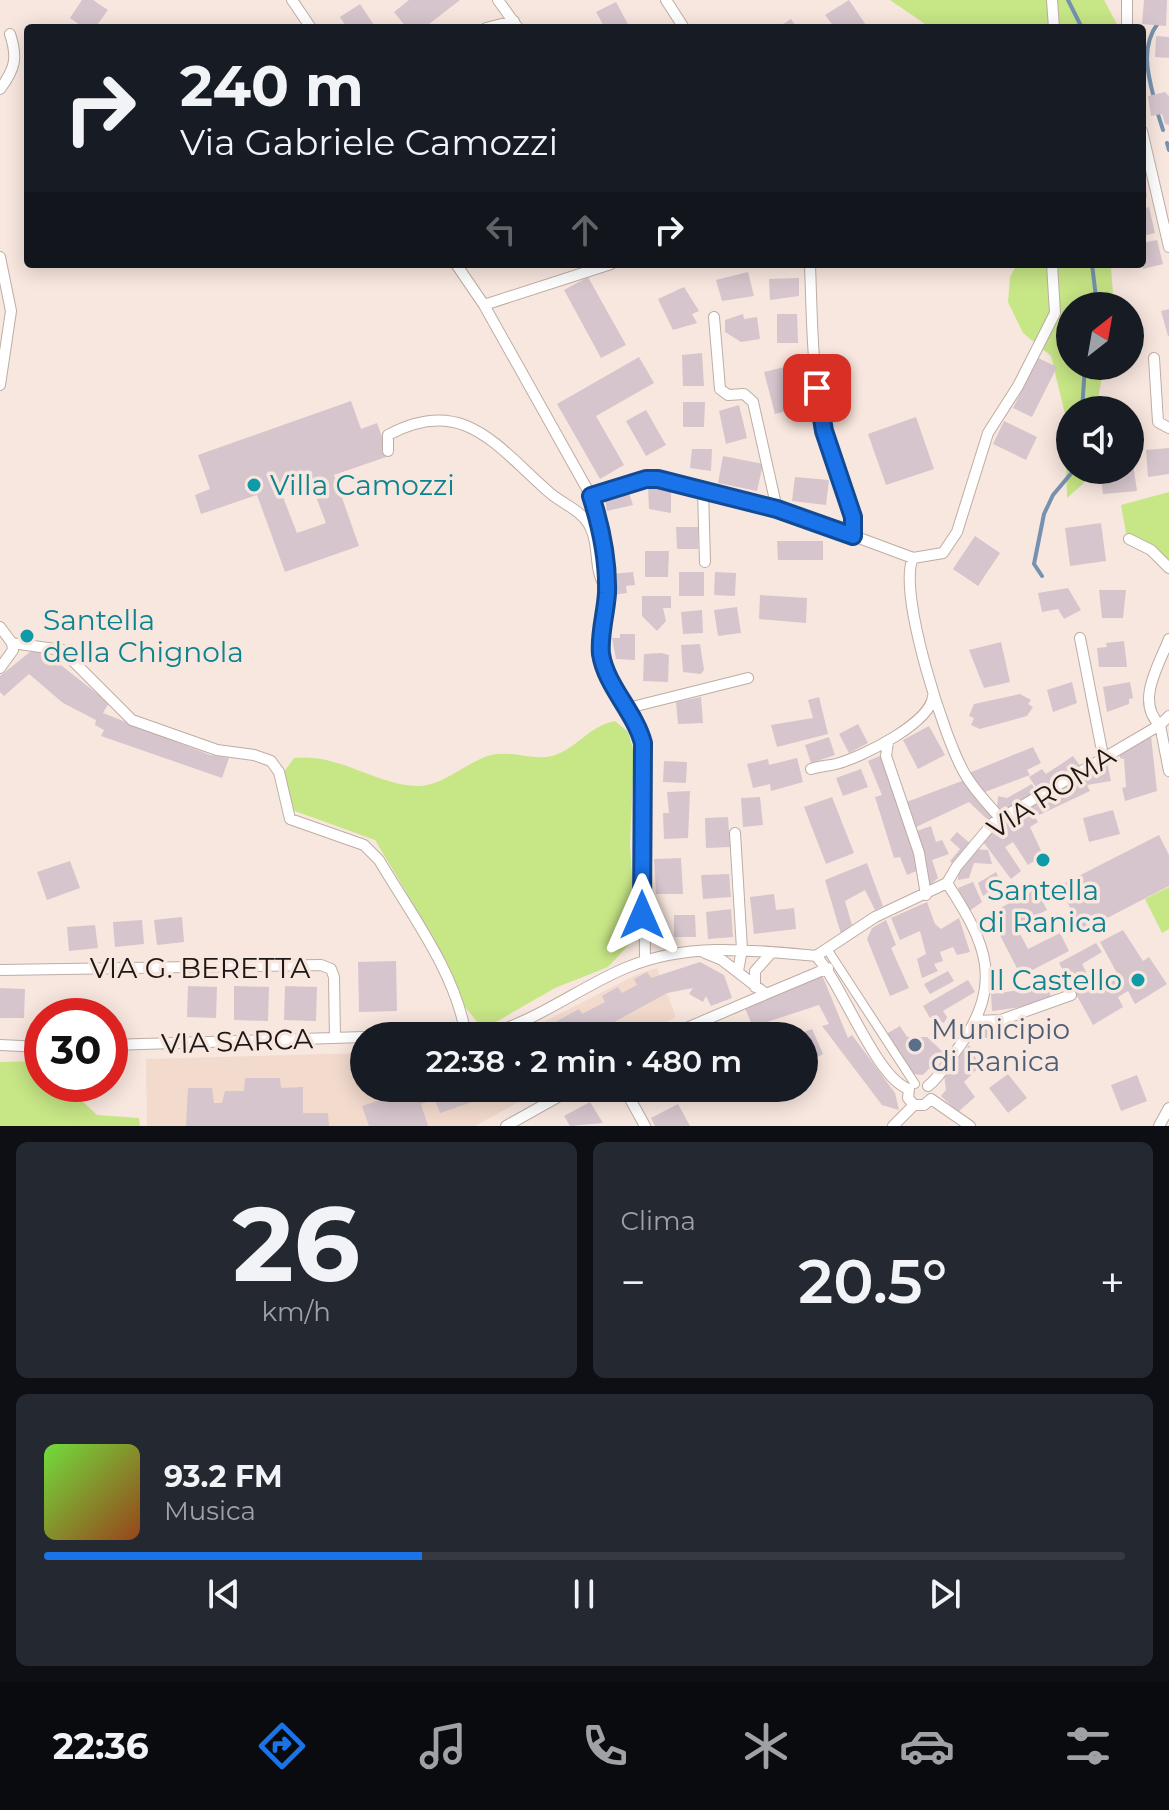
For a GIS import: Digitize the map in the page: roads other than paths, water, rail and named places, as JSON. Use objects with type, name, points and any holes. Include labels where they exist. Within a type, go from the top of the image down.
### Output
[{"type":"street","points":[[292,0],[308,24]]},
{"type":"street","points":[[498,0],[515,24]]},
{"type":"street","points":[[666,0],[681,24]]},
{"type":"street","points":[[1052,0],[1054,24]]},
{"type":"street","points":[[1127,0],[1127,24]]},
{"type":"street","points":[[0,89],[15,66],[17,56],[10,34]]},
{"type":"street","points":[[1146,148],[1169,247]]},
{"type":"street","points":[[0,257],[11,311],[0,385]]},
{"type":"street","points":[[459,268],[484,305],[591,496],[602,529],[607,589],[601,655],[638,723],[643,743],[645,960]]},
{"type":"street","points":[[484,305],[599,268]]},
{"type":"street","points":[[810,268],[816,380],[824,431],[853,517],[853,536]]},
{"type":"street","points":[[591,496],[646,479],[777,509],[913,558],[943,553],[957,532],[988,433],[1018,386],[1055,313],[1052,268]]},
{"type":"street","points":[[714,317],[720,389],[728,395],[744,394],[753,402],[777,509]]},
{"type":"street","points":[[1154,358],[1158,422],[1169,428]]},
{"type":"street","points":[[388,451],[388,435],[414,421],[447,420],[473,427],[554,496],[582,515],[592,530],[599,578],[607,589]]},
{"type":"street","points":[[703,490],[705,562]]},
{"type":"street","points":[[1129,539],[1151,550],[1169,568]]},
{"type":"street","points":[[913,558],[908,588],[933,694],[964,774],[1000,818]]},
{"type":"street","points":[[0,627],[12,643],[13,650],[0,668]]},
{"type":"street","points":[[1080,638],[1103,756]]},
{"type":"street","points":[[1169,639],[1149,689],[1151,715],[1160,725],[1169,771]]},
{"type":"street","points":[[12,643],[62,650],[132,720],[217,750],[254,755],[271,761],[279,772],[290,819],[364,845],[379,860],[451,987],[464,1022]]},
{"type":"street","points":[[628,708],[748,678]]},
{"type":"street","points":[[811,769],[834,765],[888,742],[927,714],[933,694]]},
{"type":"street","points":[[927,714],[943,721]]},
{"type":"street","name":"VIA ROMA","points":[[947,883],[957,866],[1000,818],[1160,725],[1169,716]]},
{"type":"street","points":[[888,742],[886,756],[919,853],[926,895]]},
{"type":"street","points":[[735,833],[742,949],[738,971]]},
{"type":"street","points":[[516,1022],[645,960],[693,950],[742,949],[816,956],[875,917],[947,883],[972,921],[982,947],[987,987],[976,1021],[928,1086],[931,1099],[970,1126]]},
{"type":"street","points":[[827,949],[912,1086]]},
{"type":"street","points":[[693,950],[722,960],[761,992]]},
{"type":"street","points":[[761,992],[755,971],[772,952]]},
{"type":"street","points":[[816,956],[828,968],[849,1010],[890,1074],[912,1086],[928,1086]]},
{"type":"street","name":"VIA G. BERETTA","points":[[0,970],[321,965],[331,969],[334,977],[335,1038]]},
{"type":"street","points":[[698,1022],[761,992],[828,968]]},
{"type":"street","points":[[976,1021],[1001,1020],[1071,995]]},
{"type":"street","name":"VIA SARCA","points":[[128,1044],[350,1037]]},
{"type":"street","points":[[0,1045],[24,1046]]},
{"type":"street","points":[[912,1086],[908,1098],[914,1105]]},
{"type":"street","points":[[893,1126],[914,1105],[924,1105],[931,1099]]},
{"type":"street","points":[[506,1126],[549,1102]]},
{"type":"street","points":[[632,1102],[645,1126]]},
{"type":"street","points":[[1159,1126],[1169,1108]]},
{"type":"waterway","points":[[1068,0],[1080,24]]},
{"type":"waterway","points":[[1154,98],[1147,50],[1158,23]]},
{"type":"waterway","points":[[1157,111],[1163,130]]},
{"type":"waterway","points":[[1167,143],[1169,150]]},
{"type":"waterway","points":[[1092,268],[1095,292]]},
{"type":"waterway","points":[[1083,396],[1084,380]]},
{"type":"waterway","points":[[1042,576],[1034,564],[1044,514],[1062,484]]},
{"type":"place","name":"Villa Camozzi","points":[[254,485]]},
{"type":"place","name":"Santella della Chignola","points":[[27,636]]},
{"type":"place","name":"Santella di Ranica","points":[[1043,860]]},
{"type":"place","name":"Il Castello","points":[[1138,980]]},
{"type":"place","name":"Municipio di Ranica","points":[[915,1045]]}]
